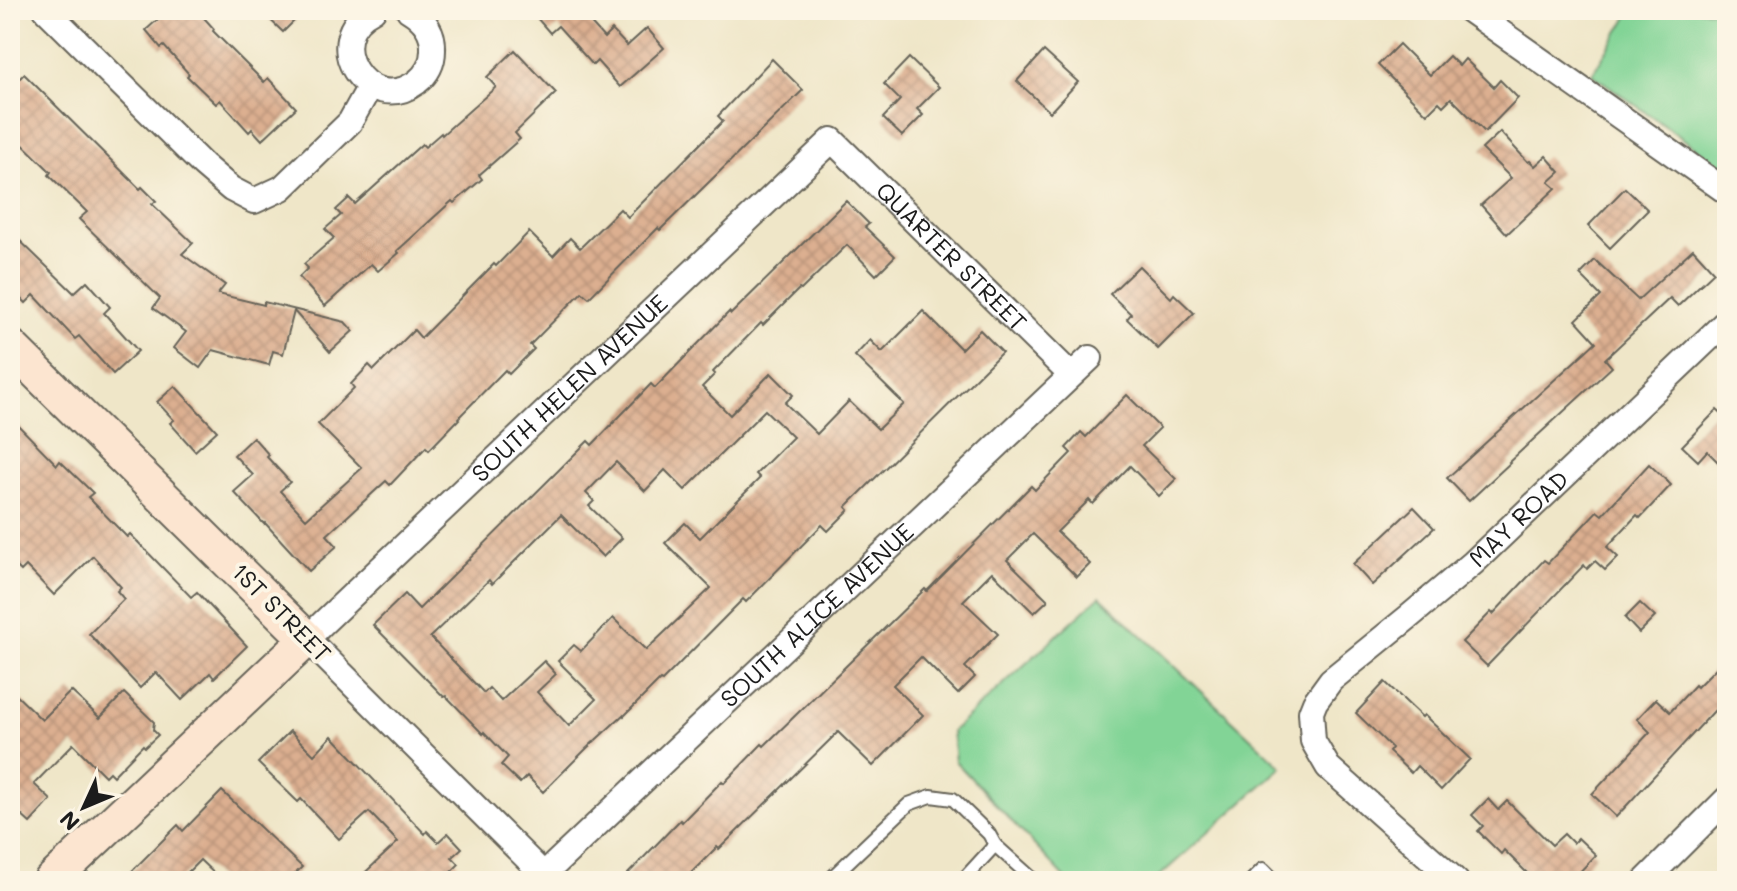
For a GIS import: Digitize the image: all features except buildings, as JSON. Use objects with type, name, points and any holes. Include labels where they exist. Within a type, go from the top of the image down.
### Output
[{"type":"street","points":[[46,10],[203,165],[231,189],[254,201],[282,188],[350,122],[370,86]]},
{"type":"street","points":[[373,10],[355,24],[348,51],[351,65],[359,77],[383,91],[411,87],[430,67],[433,40],[428,26],[409,10]]},
{"type":"street","points":[[1469,10],[1727,192]]},
{"type":"street","name":"QUARTER STREET","points":[[832,140],[1071,375]]},
{"type":"street","name":"SOUTH HELEN AVENUE","points":[[307,639],[832,140]]},
{"type":"street","name":"MAY ROAD","points":[[1456,881],[1328,767],[1313,741],[1311,712],[1315,702],[1331,680],[1473,563],[1727,321]]},
{"type":"street","name":"1ST STREET","points":[[10,346],[307,639],[544,879]]},
{"type":"street","name":"SOUTH ALICE AVENUE","points":[[544,879],[1090,358]]},
{"type":"street","points":[[51,881],[307,639]]},
{"type":"street","points":[[1645,881],[1727,799]]},
{"type":"lane","points":[[828,881],[909,804],[931,796],[953,799],[989,834],[995,845],[1035,881]]},
{"type":"lane","points":[[962,881],[995,845]]},
{"type":"lane","points":[[1251,881],[1263,869],[1275,881]]},
{"type":"green space","points":[[1632,10],[1727,10],[1727,170],[1592,74]]},
{"type":"green space","points":[[1100,596],[1282,767],[1154,881],[1068,881],[955,761],[952,731]]}]
